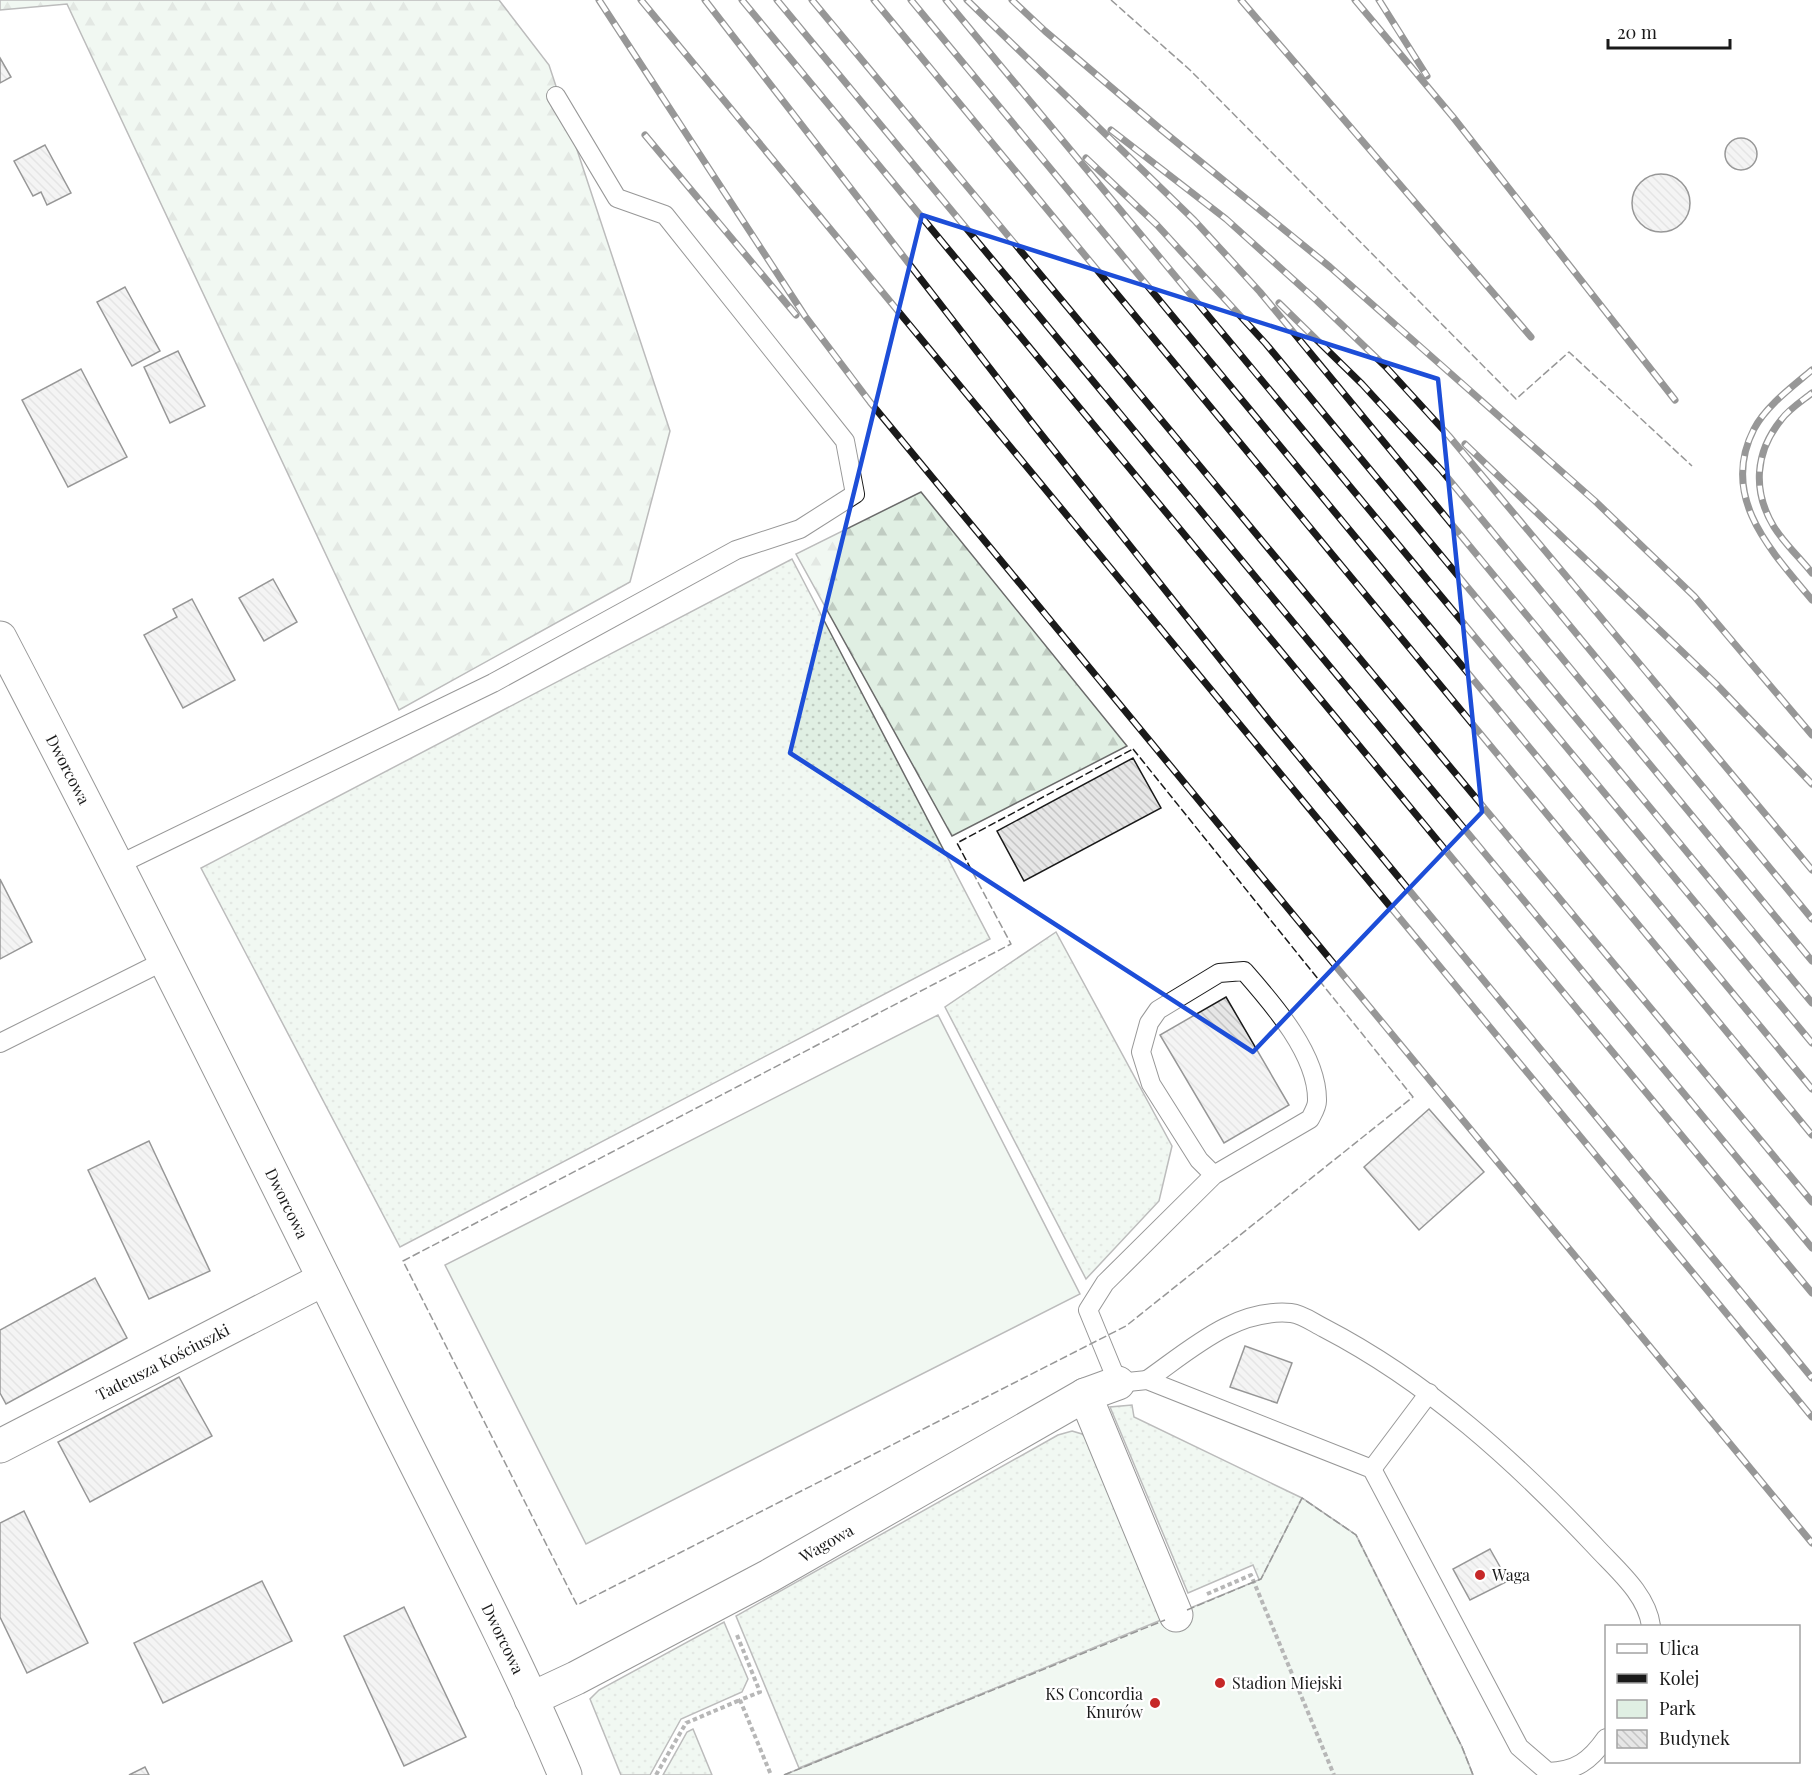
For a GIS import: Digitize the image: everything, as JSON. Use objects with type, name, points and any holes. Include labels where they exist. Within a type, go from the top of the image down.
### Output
[{"type":"main road","name":"Dworcowa","points":[[0,638],[166,960],[531,1699],[565,1775]]},
{"type":"main road","name":"Tadeusza Kościuszki","points":[[0,1446],[324,1279]]},
{"type":"main road","name":"Wagowa","points":[[531,1699],[576,1678],[723,1600],[1085,1395],[1132,1382]]},
{"type":"main road","points":[[1085,1395],[1175,1612]]},
{"type":"lane","points":[[118,865],[493,683],[736,550],[800,529],[855,494],[845,441],[665,215],[617,198],[556,96]]},
{"type":"lane","points":[[0,1043],[166,960]]},
{"type":"lane","points":[[1214,1175],[1199,1160],[1151,1084],[1141,1052],[1149,1023],[1158,1010],[1219,973],[1244,971],[1274,1005],[1310,1064],[1317,1102],[1310,1119],[1214,1175],[1105,1283],[1088,1310],[1132,1382],[1372,1469],[1488,1684],[1519,1747],[1548,1772],[1568,1772],[1596,1753],[1605,1740]]},
{"type":"lane","points":[[1132,1382],[1222,1328],[1256,1314],[1293,1312],[1336,1334],[1429,1393],[1488,1439],[1586,1536],[1630,1584],[1650,1616],[1651,1625]]},
{"type":"lane","points":[[1372,1469],[1429,1393]]},
{"type":"path","points":[[1175,1612],[1251,1575],[1334,1775]]},
{"type":"path","points":[[656,1775],[686,1723],[760,1692],[723,1600]]},
{"type":"path","points":[[740,1700],[771,1775]]},
{"type":"highlighted area","points":[[922,215],[1438,379],[1482,812],[1253,1052],[790,753]]},
{"type":"green space","points":[[0,0],[499,0],[549,65],[670,431],[630,582],[399,710],[67,4],[0,10]]},
{"type":"green space","points":[[921,492],[1127,746],[952,836],[796,554]]},
{"type":"green space","points":[[792,559],[990,939],[400,1247],[201,868]]},
{"type":"green space","points":[[1056,932],[1172,1146],[1159,1201],[1086,1279],[945,1007]]},
{"type":"green space","points":[[938,1015],[1080,1294],[586,1544],[445,1265]]},
{"type":"green space","points":[[1132,1405],[1134,1417],[1302,1498],[1356,1535],[1462,1747],[1473,1775],[1340,1775],[1253,1565],[1188,1593],[1110,1407]]},
{"type":"green space","points":[[1072,1431],[1082,1434],[1092,1443],[1166,1619],[799,1768],[736,1616],[1058,1435]]},
{"type":"green space","name":"Stadion Miejski","points":[[1302,1498],[1356,1535],[1462,1747],[1473,1775],[784,1775],[1261,1579]]},
{"type":"green space","points":[[724,1622],[748,1679],[742,1692],[681,1719],[650,1775],[621,1775],[590,1699],[599,1690]]},
{"type":"green space","points":[[693,1729],[712,1775],[663,1775],[687,1732]]},
{"type":"building","points":[[0,58],[11,77],[0,83]]},
{"type":"building","points":[[1741,138],[1753,142],[1757,154],[1753,166],[1741,170],[1729,166],[1725,154],[1729,142]]},
{"type":"building","points":[[45,145],[71,193],[47,205],[41,192],[33,196],[14,161]]},
{"type":"building","points":[[1655,174],[1667,174],[1682,182],[1690,197],[1690,209],[1682,224],[1667,232],[1655,232],[1640,224],[1632,209],[1632,197],[1640,182]]},
{"type":"building","points":[[125,287],[160,351],[132,366],[97,302]]},
{"type":"building","points":[[178,351],[205,406],[170,423],[144,367]]},
{"type":"building","points":[[81,369],[127,457],[68,487],[22,400]]},
{"type":"building","points":[[273,579],[297,622],[264,641],[239,598]]},
{"type":"building","points":[[192,599],[235,680],[183,708],[144,635],[177,617],[173,609]]},
{"type":"building","points":[[1133,758],[1161,808],[1024,881],[997,831]]},
{"type":"building","points":[[0,879],[32,942],[0,959]]},
{"type":"building","points":[[1226,997],[1289,1105],[1224,1143],[1160,1035]]},
{"type":"building","points":[[1429,1109],[1484,1172],[1419,1230],[1364,1167]]},
{"type":"building","points":[[149,1141],[210,1271],[149,1299],[88,1170]]},
{"type":"building","points":[[95,1278],[127,1338],[6,1404],[0,1393],[0,1330]]},
{"type":"building","points":[[1245,1346],[1292,1363],[1277,1403],[1230,1387]]},
{"type":"building","points":[[179,1377],[212,1436],[90,1502],[58,1442]]},
{"type":"building","points":[[24,1511],[88,1643],[27,1673],[0,1617],[0,1523]]},
{"type":"building","name":"Waga","points":[[1490,1549],[1508,1581],[1470,1600],[1453,1569]]},
{"type":"building","points":[[262,1581],[292,1641],[163,1703],[134,1643]]},
{"type":"building","points":[[404,1607],[466,1737],[404,1766],[344,1636]]},
{"type":"building","points":[[145,1767],[149,1775],[129,1775]]},
{"type":"railway","points":[[599,0],[805,316],[870,402],[1812,1543]]},
{"type":"railway","points":[[641,0],[1812,1417]]},
{"type":"railway","points":[[705,0],[1033,424],[1267,718],[1812,1378]]},
{"type":"railway","points":[[742,0],[1812,1293]]},
{"type":"railway","points":[[777,0],[1812,1248]]},
{"type":"railway","points":[[812,0],[1812,1202]]},
{"type":"railway","points":[[874,0],[1812,1135]]},
{"type":"railway","points":[[911,0],[1812,1089]]},
{"type":"railway","points":[[946,0],[1812,1043]]},
{"type":"railway","points":[[967,0],[1194,220],[1260,292],[1812,961]]},
{"type":"railway","points":[[1012,0],[1158,127],[1330,267],[1595,501],[1694,596],[1812,735]]},
{"type":"railway","points":[[1241,0],[1531,337]]},
{"type":"railway","points":[[1355,0],[1453,117],[1675,400]]},
{"type":"railway","points":[[1379,0],[1427,76]]},
{"type":"railway","points":[[1111,130],[1226,219],[1385,366],[1449,436],[1812,870]]},
{"type":"railway","points":[[645,135],[796,315]]},
{"type":"railway","points":[[1086,158],[1157,225],[1266,344],[1812,1003]]},
{"type":"railway","points":[[1279,303],[1362,384],[1442,471],[1812,919]]},
{"type":"railway","points":[[1812,370],[1780,397],[1759,421],[1745,454],[1743,478],[1746,500],[1754,522],[1766,542],[1812,600]]},
{"type":"railway","points":[[1812,393],[1788,412],[1772,432],[1759,472],[1762,500],[1774,527],[1812,573]]},
{"type":"railway","points":[[1465,444],[1716,684],[1812,784]]},
{"type":"fence","points":[[1111,0],[1190,70],[1516,399],[1569,352],[1692,466]]},
{"type":"fence","points":[[1133,749],[1413,1097],[1126,1326],[577,1605],[403,1261],[1011,944],[957,843],[1133,749]]},
{"type":"fence","points":[[1187,1610],[1261,1579],[1302,1498],[1356,1535],[1462,1747],[1473,1775]]},
{"type":"fence","points":[[784,1775],[1165,1620]]},
{"type":"place","name":"Waga","points":[[1480,1575]]},
{"type":"place","name":"Stadion Miejski","points":[[1220,1683]]},
{"type":"place","name":"KS Concordia Knurów","points":[[1155,1703]]}]
